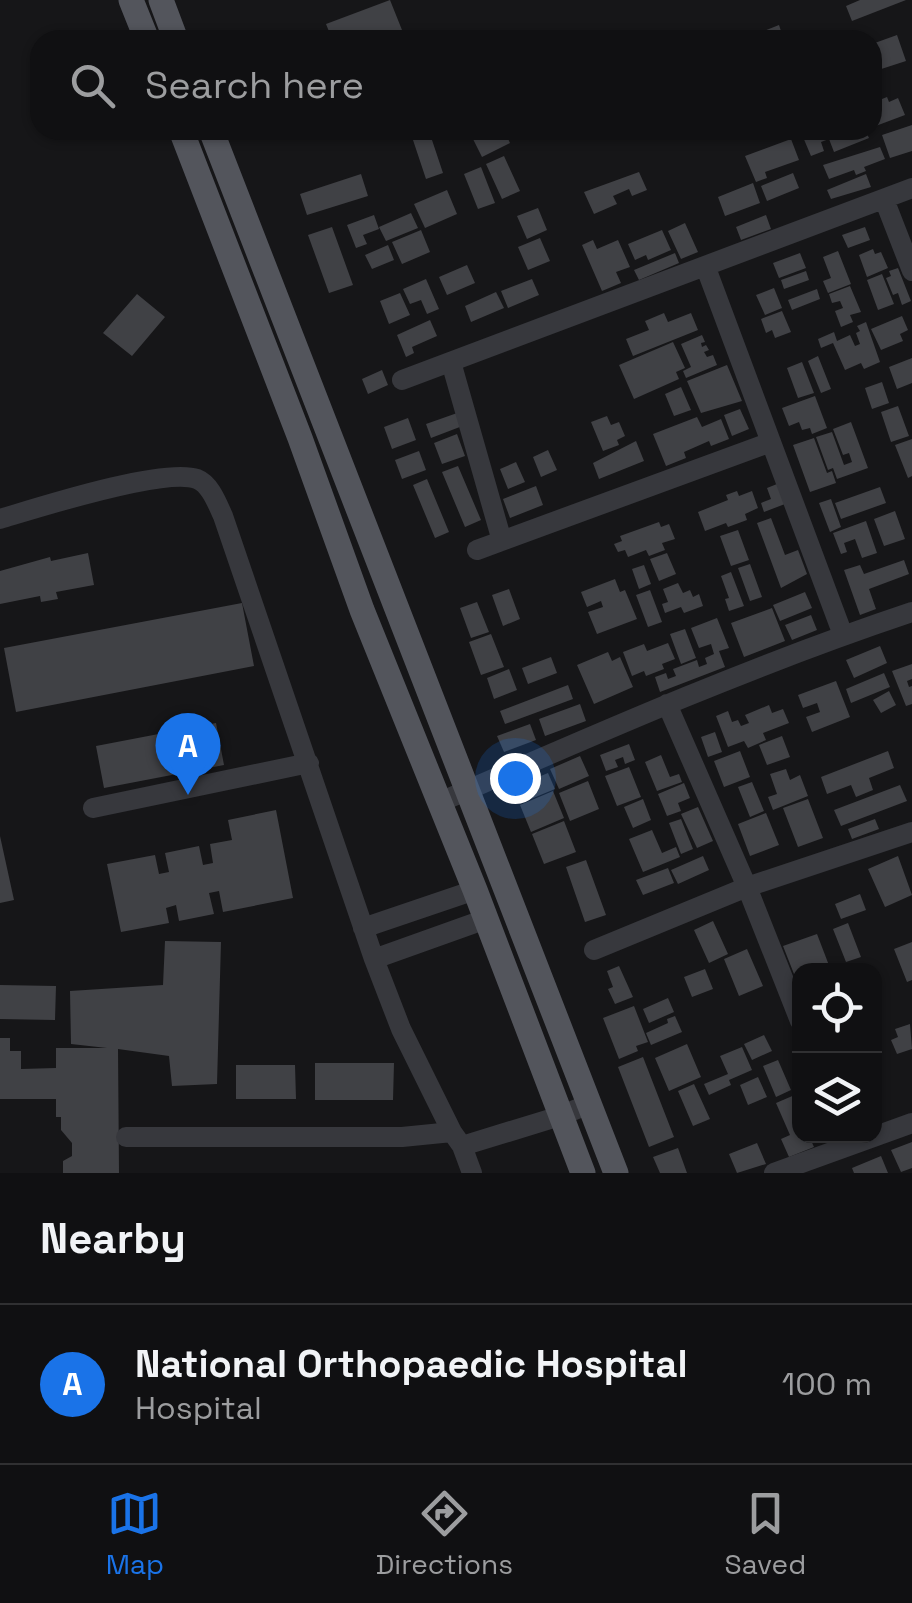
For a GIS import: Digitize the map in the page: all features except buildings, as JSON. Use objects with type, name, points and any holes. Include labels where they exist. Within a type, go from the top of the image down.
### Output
[{"type":"main road","points":[[132,0],[143,30]]},
{"type":"main road","points":[[161,0],[172,30]]},
{"type":"main road","points":[[185,140],[582,1173]]},
{"type":"main road","points":[[214,140],[616,1173]]},
{"type":"street","points":[[402,380],[912,188]]},
{"type":"street","points":[[884,199],[912,271]]},
{"type":"street","points":[[706,268],[843,635]]},
{"type":"street","points":[[451,362],[502,541]]},
{"type":"street","points":[[477,550],[771,442]]},
{"type":"street","points":[[0,519],[71,496],[180,476],[200,480],[210,491],[223,516],[374,958],[402,1029],[472,1173]]},
{"type":"street","points":[[438,803],[668,704],[912,612]]},
{"type":"street","points":[[668,704],[792,1001]]},
{"type":"street","points":[[93,808],[309,763]]},
{"type":"street","points":[[594,950],[747,887],[912,832]]},
{"type":"street","points":[[363,928],[475,890]]},
{"type":"street","points":[[374,958],[486,918]]},
{"type":"street","points":[[126,1137],[457,1139],[560,1116],[589,1104]]},
{"type":"street","points":[[882,1131],[912,1123]]},
{"type":"street","points":[[774,1173],[842,1143]]},
{"type":"place","name":"National Orthopaedic Hospital","points":[[188,795]]}]
